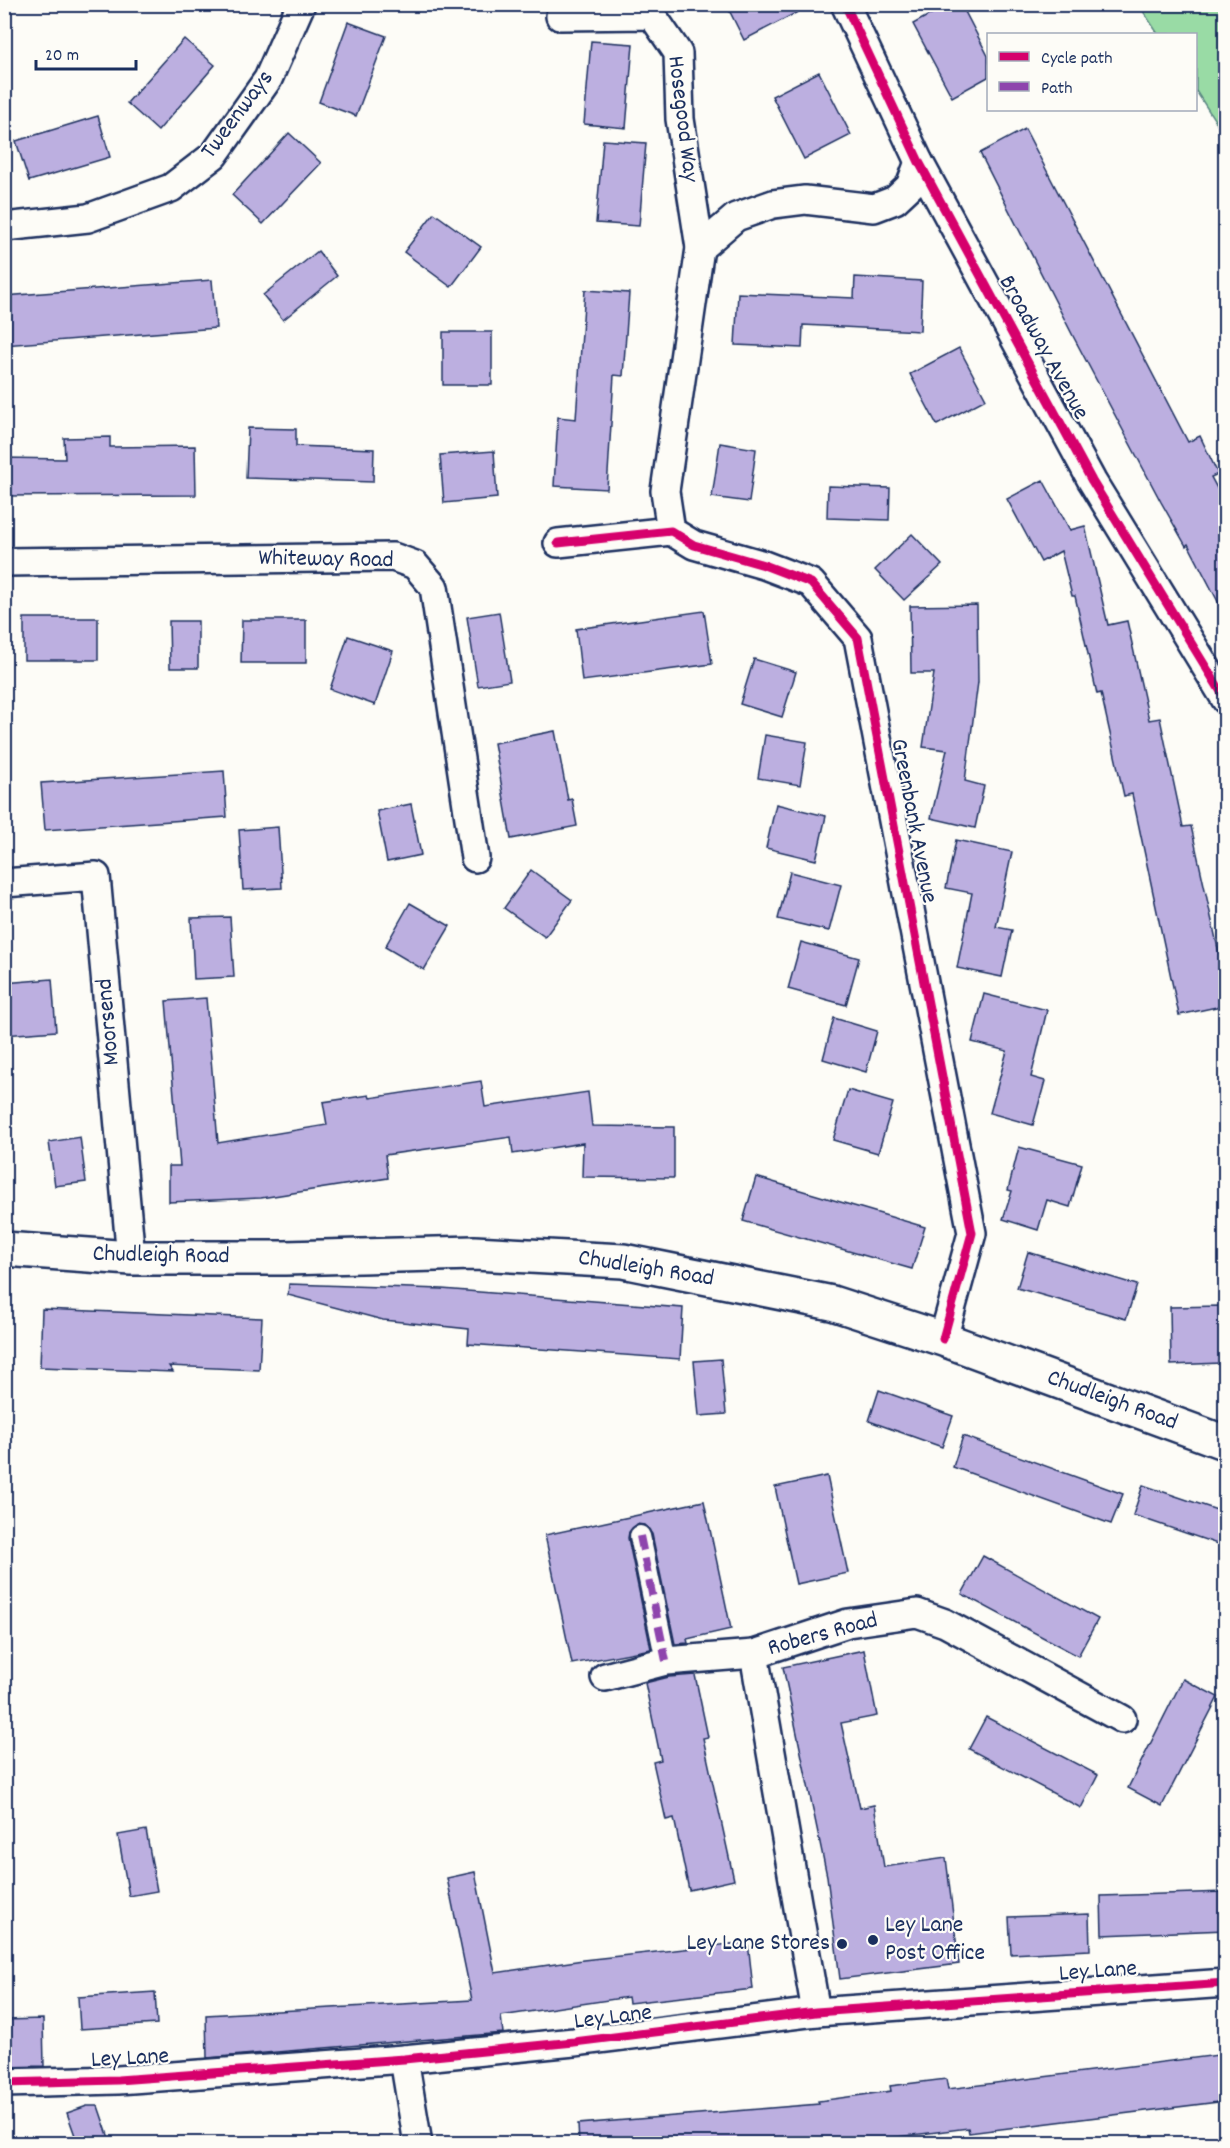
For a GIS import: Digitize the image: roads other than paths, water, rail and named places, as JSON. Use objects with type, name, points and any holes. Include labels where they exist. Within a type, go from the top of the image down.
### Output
[{"type":"main road","name":"Chudleigh Road","points":[[4,1249],[131,1258],[285,1258],[474,1253],[623,1261],[832,1303],[943,1339],[1226,1443]]},
{"type":"street","name":"Tweenways","points":[[4,227],[88,218],[171,188],[214,155],[268,79],[301,4]]},
{"type":"street","name":"Broadway Avenue","points":[[845,4],[919,162],[1092,481],[1226,700]]},
{"type":"street","name":"Hosegood Way","points":[[560,16],[652,15],[678,53],[680,119],[700,248],[665,491],[671,531]]},
{"type":"street","points":[[700,248],[736,218],[773,204],[805,200],[874,208],[895,200],[910,186],[919,162]]},
{"type":"street","points":[[558,543],[671,531]]},
{"type":"street","name":"Greenbank Avenue","points":[[671,531],[694,545],[764,565],[811,583],[858,638],[972,1233],[943,1339]]},
{"type":"street","name":"Whiteway Road","points":[[4,562],[393,557],[415,565],[434,587],[476,858]]},
{"type":"street","name":"Moorsend","points":[[4,884],[96,876],[131,1258]]},
{"type":"street","points":[[639,1536],[666,1661]]},
{"type":"street","name":"Robers Road","points":[[816,2012],[754,1654],[848,1623],[917,1613],[945,1623],[1122,1719]]},
{"type":"street","points":[[605,1677],[666,1661],[754,1654]]},
{"type":"street","name":"Ley Lane","points":[[4,2083],[118,2080],[404,2059],[574,2042],[816,2012],[1226,1983]]},
{"type":"street","points":[[404,2059],[418,2144]]},
{"type":"place","name":"Ley Lane Post Office","points":[[873,1940]]},
{"type":"place","name":"Ley Lane Stores","points":[[842,1944]]}]
